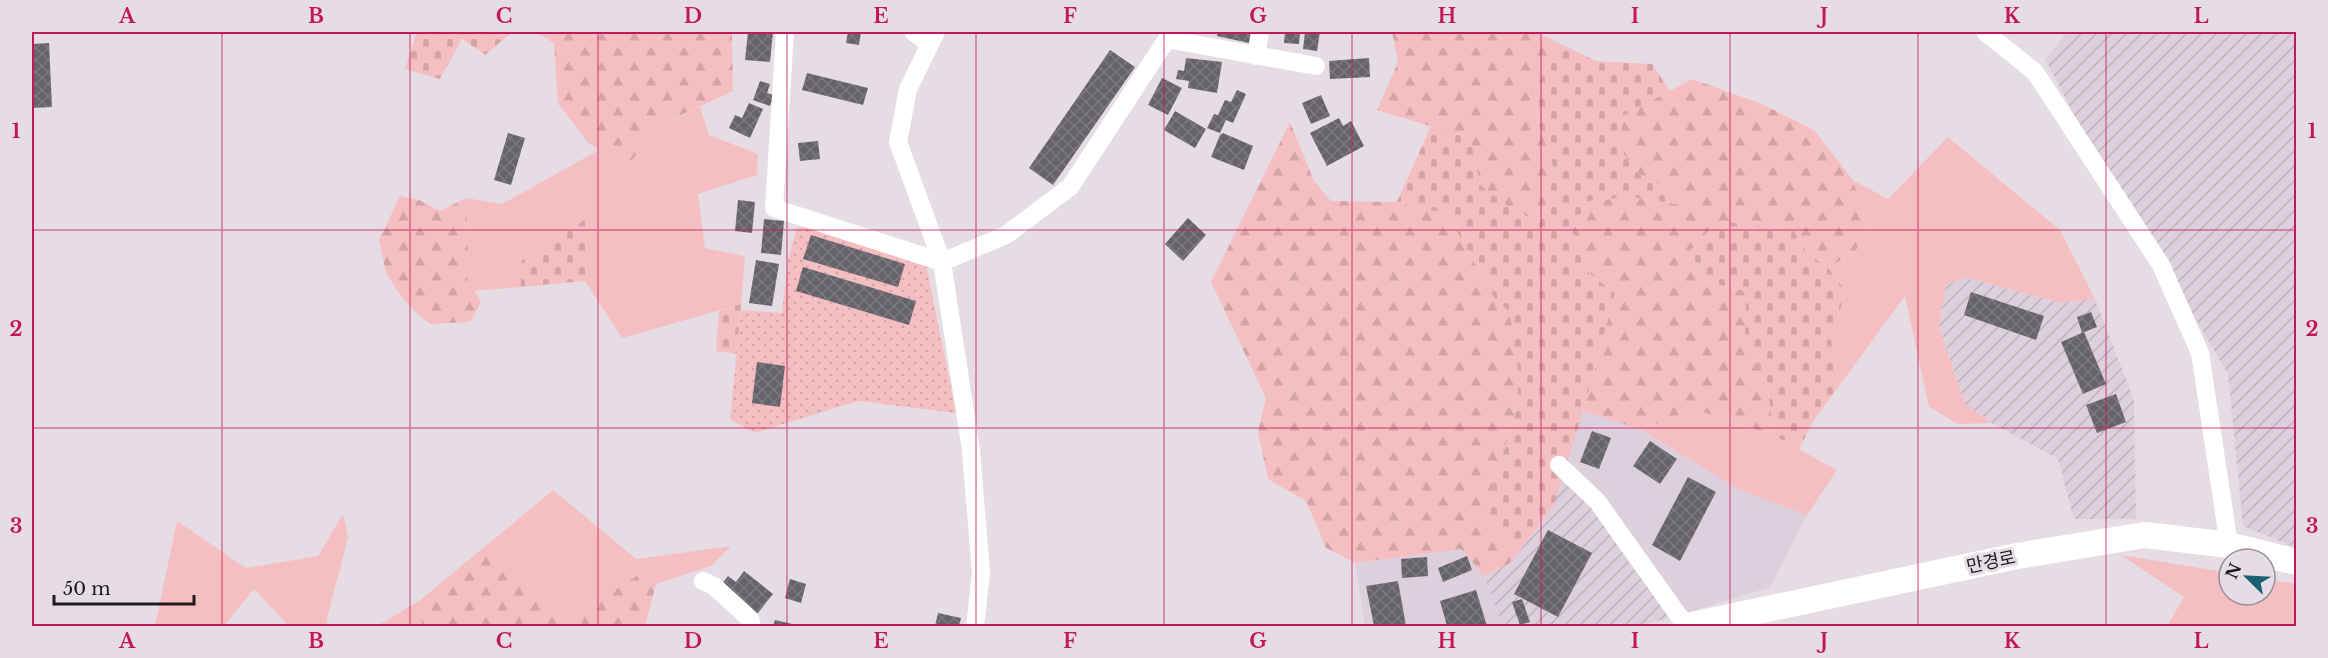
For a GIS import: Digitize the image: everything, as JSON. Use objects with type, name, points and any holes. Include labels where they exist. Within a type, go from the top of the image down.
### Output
[{"type":"street","points":[[784,32],[774,207],[942,262],[1006,235],[1070,187],[1167,39],[1316,66]]},
{"type":"street","points":[[913,32],[933,38],[908,89],[898,142],[942,262],[971,450],[981,573],[975,627]]},
{"type":"street","points":[[1256,56],[1260,32]]},
{"type":"street","points":[[1985,32],[2035,72],[2161,265],[2200,354],[2229,544]]},
{"type":"street","points":[[1559,465],[1597,501],[1687,627]]},
{"type":"street","name":"만경로","points":[[1687,627],[2017,556],[2145,535],[2229,544],[2296,562]]},
{"type":"street","points":[[703,581],[714,586],[750,620],[752,627]]},
{"type":"shaded area","points":[[2068,32],[2296,32],[2296,548],[2243,526],[2228,374],[2078,122],[2045,59]]},
{"type":"shaded area","points":[[1965,277],[2061,303],[2095,299],[2134,400],[2136,519],[2074,519],[2058,459],[1991,423],[1965,404],[1939,327],[1946,285]]},
{"type":"shaded area","points":[[1583,411],[1642,430],[1738,489],[1807,515],[1770,587],[1684,614],[1566,458]]},
{"type":"shaded area","points":[[1566,458],[1627,533],[1684,614],[1638,626],[1503,626],[1484,576],[1510,563],[1554,505]]},
{"type":"shaded area","points":[[1461,548],[1484,576],[1503,626],[1365,626],[1355,563]]},
{"type":"green space","points":[[417,32],[512,32],[485,55],[462,39],[440,79],[405,69]]},
{"type":"green space","points":[[535,32],[732,32],[733,91],[660,125],[625,169],[589,143],[558,104],[554,43]]},
{"type":"green space","points":[[1392,32],[1536,32],[1561,44],[1530,97],[1555,172],[1540,223],[1510,208],[1480,185],[1470,138],[1377,110],[1398,62]]},
{"type":"green space","points":[[1561,44],[1596,61],[1652,64],[1670,91],[1623,116],[1619,147],[1637,173],[1671,191],[1683,205],[1632,197],[1588,201],[1572,231],[1585,270],[1615,293],[1583,411],[1554,505],[1519,551],[1486,520],[1496,474],[1515,418],[1519,378],[1510,312],[1495,299],[1447,214],[1397,202],[1431,126],[1470,138],[1480,185],[1510,208],[1540,223],[1555,172],[1530,97]]},
{"type":"green space","points":[[1692,79],[1762,104],[1814,130],[1853,180],[1866,223],[1856,251],[1828,268],[1807,253],[1793,230],[1718,221],[1689,252],[1708,282],[1746,291],[1745,338],[1766,381],[1775,436],[1694,409],[1642,430],[1583,411],[1615,293],[1585,270],[1572,231],[1588,201],[1632,197],[1683,205],[1671,191],[1637,173],[1619,147],[1623,116]]},
{"type":"green space","points":[[700,107],[709,135],[758,154],[757,175],[698,194],[705,248],[745,256],[741,304],[622,338],[585,281],[586,220],[521,261],[521,287],[474,291],[467,278],[466,198],[502,204],[599,150],[625,169],[660,125]]},
{"type":"green space","points":[[1290,122],[1314,181],[1331,201],[1397,202],[1447,214],[1495,299],[1510,312],[1520,370],[1515,418],[1496,474],[1486,520],[1519,551],[1510,563],[1484,576],[1461,549],[1355,563],[1326,548],[1306,501],[1268,479],[1258,432],[1266,398],[1211,282]]},
{"type":"green space","points":[[1948,137],[2060,230],[2095,299],[2061,303],[1965,277],[1946,285],[1939,327],[1965,404],[1991,423],[1958,424],[1929,407],[1905,296],[1839,386],[1831,340],[1846,291],[1828,268],[1856,251],[1866,223],[1853,180],[1888,199]]},
{"type":"green space","points":[[400,196],[419,200],[440,211],[466,198],[467,278],[481,302],[470,322],[430,324],[411,308],[386,273],[379,240]]},
{"type":"green space","points":[[586,219],[585,281],[521,287],[521,261]]},
{"type":"green space","points":[[1718,221],[1793,230],[1807,253],[1828,268],[1846,291],[1831,340],[1839,386],[1812,423],[1799,449],[1775,436],[1766,381],[1745,338],[1746,291],[1708,282],[1689,252]]},
{"type":"green space","points":[[806,227],[926,264],[956,413],[858,401],[754,433],[730,419],[741,310],[782,313],[788,260],[797,228]]},
{"type":"green space","points":[[741,304],[737,354],[716,351],[719,311]]},
{"type":"green space","points":[[1694,409],[1775,436],[1837,470],[1807,515],[1738,489],[1642,430]]},
{"type":"green space","points":[[553,490],[636,559],[731,546],[711,566],[656,584],[638,575],[561,624],[512,565],[488,544]]},
{"type":"green space","points":[[343,514],[348,537],[326,623],[343,626],[289,626],[254,589],[224,626],[155,626],[177,521],[246,568],[318,556]]},
{"type":"green space","points":[[488,544],[512,565],[561,624],[638,575],[656,584],[645,626],[422,626],[419,601]]},
{"type":"green space","points":[[2121,555],[2217,571],[2217,607],[2277,607],[2277,581],[2292,583],[2296,586],[2296,626],[2167,626],[2184,597]]},
{"type":"green space","points":[[419,601],[422,626],[377,626]]},
{"type":"building","points":[[748,32],[773,32],[770,62],[745,60]]},
{"type":"building","points":[[848,32],[861,32],[859,45],[846,43]]},
{"type":"building","points":[[1218,32],[1252,32],[1249,43],[1217,36]]},
{"type":"building","points":[[1285,32],[1300,32],[1299,44],[1284,43]]},
{"type":"building","points":[[1305,32],[1320,32],[1317,51],[1303,49]]},
{"type":"building","points":[[49,43],[52,107],[32,108],[32,44]]},
{"type":"building","points":[[1110,50],[1135,67],[1053,185],[1029,168]]},
{"type":"building","points":[[1186,58],[1222,62],[1217,93],[1188,88],[1189,81],[1176,79],[1178,70],[1184,71]]},
{"type":"building","points":[[1369,58],[1370,77],[1330,79],[1329,61]]},
{"type":"building","points":[[807,73],[868,88],[863,105],[802,90]]},
{"type":"building","points":[[1162,78],[1182,88],[1168,115],[1148,105]]},
{"type":"building","points":[[760,81],[770,84],[767,93],[774,95],[770,106],[753,100]]},
{"type":"building","points":[[1237,90],[1246,94],[1233,123],[1226,120],[1220,133],[1207,128],[1214,114],[1218,115],[1225,100],[1231,102]]},
{"type":"building","points":[[1321,95],[1330,116],[1311,124],[1302,103]]},
{"type":"building","points":[[749,103],[763,109],[750,138],[729,128],[735,115],[742,118]]},
{"type":"building","points":[[1175,111],[1206,129],[1195,148],[1164,130]]},
{"type":"building","points":[[1339,118],[1343,126],[1351,121],[1364,146],[1327,166],[1310,133]]},
{"type":"building","points":[[508,133],[525,138],[511,185],[494,180]]},
{"type":"building","points":[[1223,133],[1253,146],[1244,170],[1211,157]]},
{"type":"building","points":[[818,141],[820,159],[800,161],[798,143]]},
{"type":"building","points":[[738,200],[755,202],[752,233],[735,231]]},
{"type":"building","points":[[1188,218],[1206,235],[1183,261],[1165,244]]},
{"type":"building","points":[[764,219],[784,221],[781,255],[761,253]]},
{"type":"building","points":[[811,235],[905,264],[898,287],[803,259]]},
{"type":"building","points":[[756,260],[779,264],[772,306],[749,303]]},
{"type":"building","points":[[803,267],[916,301],[909,325],[796,291]]},
{"type":"building","points":[[1971,292],[2044,316],[2036,340],[1964,315]]},
{"type":"building","points":[[2091,312],[2097,327],[2082,333],[2077,317]]},
{"type":"building","points":[[2084,332],[2106,384],[2083,394],[2061,342]]},
{"type":"building","points":[[757,362],[785,366],[780,407],[752,403]]},
{"type":"building","points":[[2116,394],[2126,422],[2097,433],[2086,405]]},
{"type":"building","points":[[1592,431],[1611,438],[1599,469],[1580,462]]},
{"type":"building","points":[[1650,441],[1677,459],[1660,484],[1633,466]]},
{"type":"building","points":[[1688,477],[1716,492],[1680,561],[1652,545]]},
{"type":"building","points":[[1548,530],[1592,553],[1558,617],[1514,594]]},
{"type":"building","points":[[1467,556],[1472,570],[1443,582],[1438,568]]},
{"type":"building","points":[[1427,557],[1428,576],[1402,578],[1401,559]]},
{"type":"building","points":[[744,571],[773,594],[757,614],[721,585],[728,576],[736,582]]},
{"type":"building","points":[[790,579],[806,584],[801,603],[785,598]]},
{"type":"building","points":[[1398,581],[1406,626],[1374,626],[1366,586]]},
{"type":"building","points":[[1476,590],[1487,626],[1447,626],[1440,601]]},
{"type":"building","points":[[1522,599],[1530,622],[1520,625],[1512,602]]},
{"type":"building","points":[[938,613],[961,618],[959,626],[935,626]]},
{"type":"building","points":[[775,620],[801,626],[773,626]]}]
